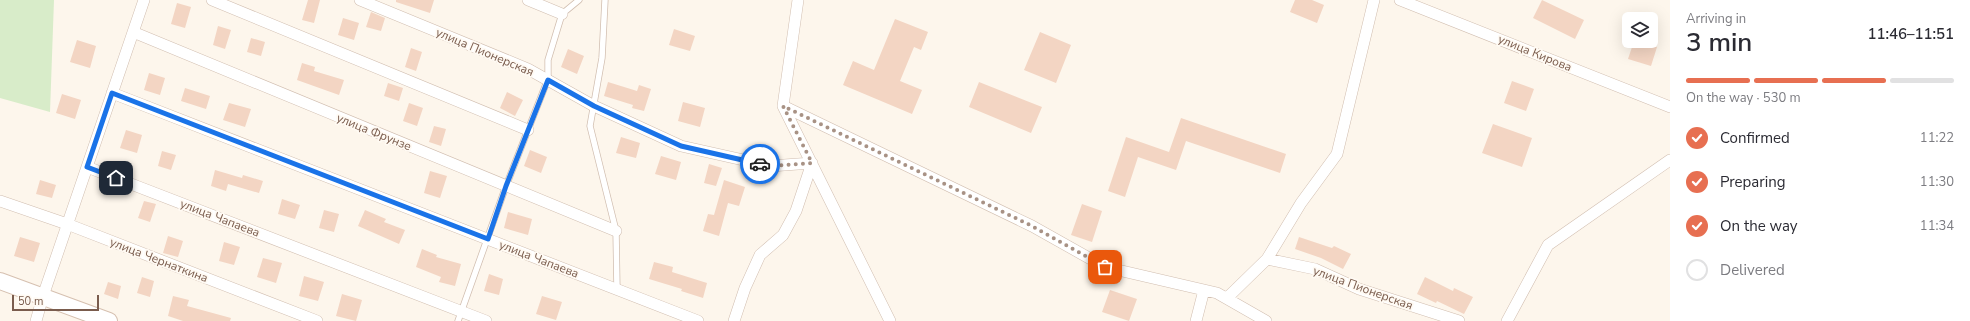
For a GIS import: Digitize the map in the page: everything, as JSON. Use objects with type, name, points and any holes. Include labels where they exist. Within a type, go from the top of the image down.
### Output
[{"type":"street","points":[[36,321],[67,224],[144,0]]},
{"type":"street","points":[[212,0],[528,130]]},
{"type":"street","name":"улица Пионерская","points":[[360,0],[528,68],[594,106],[681,146],[770,166],[812,163]]},
{"type":"street","points":[[528,0],[562,14]]},
{"type":"street","points":[[798,0],[783,106],[890,321]]},
{"type":"street","points":[[1227,298],[1267,259],[1301,203],[1337,154],[1374,0]]},
{"type":"street","name":"улица Кирова","points":[[1400,0],[1670,107]]},
{"type":"street","name":"улица Фрунзе","points":[[133,32],[616,231]]},
{"type":"street","name":"улица Чапаева","points":[[112,93],[698,321]]},
{"type":"street","points":[[783,106],[1032,226],[1105,267],[1217,293],[1266,321]]},
{"type":"street","points":[[1507,321],[1548,245],[1670,160]]},
{"type":"street","points":[[734,321],[745,288],[760,255],[783,235],[796,211],[812,163]]},
{"type":"street","name":"улица Чапаева","points":[[87,167],[460,316],[486,321]]},
{"type":"street","name":"улица Чернаткина","points":[[0,201],[67,224],[317,321]]},
{"type":"street","name":"улица Пионерская","points":[[1267,259],[1315,269],[1359,289],[1459,321]]},
{"type":"street","points":[[0,281],[109,321]]},
{"type":"street","points":[[1196,321],[1204,290]]},
{"type":"lane","points":[[460,316],[506,186],[548,80],[548,60],[562,14],[579,0]]},
{"type":"lane","points":[[605,0],[602,58],[590,126],[616,231],[617,289]]},
{"type":"green space","points":[[0,0],[54,0],[50,112],[0,98]]},
{"type":"building","points":[[308,0],[320,0],[314,23],[302,20]]},
{"type":"building","points":[[396,0],[434,0],[430,13],[396,2]]},
{"type":"building","points":[[1295,0],[1312,0],[1324,5],[1317,23],[1290,12]]},
{"type":"building","points":[[1542,0],[1584,20],[1575,39],[1533,18]]},
{"type":"building","points":[[177,3],[191,7],[185,28],[171,24]]},
{"type":"building","points":[[371,12],[385,18],[381,31],[366,27]]},
{"type":"building","points":[[343,18],[359,23],[354,40],[338,35]]},
{"type":"building","points":[[895,19],[928,32],[921,50],[914,47],[900,81],[922,90],[912,114],[843,85],[853,61],[874,70]]},
{"type":"building","points":[[218,26],[231,30],[225,49],[213,45]]},
{"type":"building","points":[[674,29],[695,36],[690,51],[669,45]]},
{"type":"building","points":[[1040,32],[1071,45],[1056,83],[1024,70]]},
{"type":"building","points":[[251,38],[265,42],[261,56],[247,52]]},
{"type":"building","points":[[77,40],[96,46],[90,68],[70,62]]},
{"type":"building","points":[[411,48],[422,52],[416,71],[405,67]]},
{"type":"building","points":[[1632,48],[1657,48],[1651,66],[1628,59]]},
{"type":"building","points":[[568,49],[584,56],[577,74],[561,67]]},
{"type":"building","points":[[302,63],[315,67],[314,71],[344,80],[339,95],[297,80]]},
{"type":"building","points":[[149,73],[165,78],[160,95],[144,90]]},
{"type":"building","points":[[1512,81],[1534,89],[1526,111],[1504,103]]},
{"type":"building","points":[[608,82],[637,91],[639,85],[651,89],[644,111],[632,108],[633,105],[604,96]]},
{"type":"building","points":[[979,82],[1042,107],[1031,133],[969,107]]},
{"type":"building","points":[[388,83],[403,88],[399,101],[384,96]]},
{"type":"building","points":[[185,88],[210,96],[206,109],[181,101]]},
{"type":"building","points":[[507,92],[523,100],[515,116],[500,108]]},
{"type":"building","points":[[62,94],[81,100],[75,119],[56,113]]},
{"type":"building","points":[[683,102],[705,108],[700,127],[678,121]]},
{"type":"building","points":[[229,103],[251,109],[245,127],[223,120]]},
{"type":"building","points":[[409,103],[423,108],[417,126],[403,121]]},
{"type":"building","points":[[1181,118],[1286,154],[1280,173],[1186,141],[1176,170],[1138,157],[1125,197],[1108,191],[1126,137],[1169,152]]},
{"type":"building","points":[[1493,124],[1532,138],[1522,167],[1482,153]]},
{"type":"building","points":[[434,126],[446,129],[441,146],[429,142]]},
{"type":"building","points":[[126,130],[142,135],[137,153],[120,148]]},
{"type":"building","points":[[621,137],[640,143],[636,158],[616,153]]},
{"type":"building","points":[[530,150],[547,157],[541,173],[524,166]]},
{"type":"building","points":[[162,151],[176,155],[171,170],[158,166]]},
{"type":"building","points":[[661,156],[681,162],[676,180],[655,174]]},
{"type":"building","points":[[709,164],[722,168],[716,186],[704,183]]},
{"type":"building","points":[[215,170],[242,178],[243,175],[263,181],[259,193],[228,184],[226,191],[211,186]]},
{"type":"building","points":[[430,171],[447,176],[440,198],[424,193]]},
{"type":"building","points":[[40,180],[56,185],[52,198],[36,194]]},
{"type":"building","points":[[724,180],[745,187],[739,206],[728,203],[719,236],[703,231],[708,214],[714,215]]},
{"type":"building","points":[[282,199],[300,205],[295,219],[278,214]]},
{"type":"building","points":[[144,201],[156,204],[150,222],[138,218]]},
{"type":"building","points":[[1082,204],[1102,211],[1092,242],[1071,235]]},
{"type":"building","points":[[324,210],[339,214],[334,232],[319,228]]},
{"type":"building","points":[[365,210],[386,219],[384,222],[405,230],[399,244],[358,226]]},
{"type":"building","points":[[508,212],[532,219],[528,235],[504,228]]},
{"type":"building","points":[[168,236],[183,241],[178,257],[163,253]]},
{"type":"building","points":[[20,237],[40,243],[34,262],[14,256]]},
{"type":"building","points":[[1299,237],[1332,248],[1334,246],[1351,254],[1343,269],[1321,258],[1295,249]]},
{"type":"building","points":[[224,242],[240,247],[234,265],[219,261]]},
{"type":"building","points":[[422,249],[437,255],[436,257],[461,264],[455,286],[439,282],[441,277],[416,267]]},
{"type":"building","points":[[263,258],[282,263],[276,283],[257,277]]},
{"type":"building","points":[[654,262],[673,267],[672,272],[707,283],[703,298],[681,291],[682,289],[649,279]]},
{"type":"building","points":[[489,274],[503,279],[499,295],[484,291]]},
{"type":"building","points":[[304,276],[324,282],[318,301],[299,296]]},
{"type":"building","points":[[142,277],[154,281],[150,297],[137,293]]},
{"type":"building","points":[[1425,277],[1453,291],[1454,288],[1473,297],[1464,314],[1437,301],[1436,303],[1417,294]]},
{"type":"building","points":[[108,282],[121,286],[118,299],[104,294]]},
{"type":"building","points":[[1110,290],[1137,299],[1129,321],[1102,312]]},
{"type":"building","points":[[342,294],[362,300],[356,321],[336,316]]},
{"type":"building","points":[[173,296],[189,300],[187,306],[231,318],[230,321],[183,321],[168,316]]},
{"type":"building","points":[[542,296],[562,302],[556,320],[536,314]]},
{"type":"way so far","points":[[760,164],[770,166],[812,163],[783,106],[1032,226],[1105,267]]},
{"type":"route","points":[[116,178],[87,167],[112,93],[488,239],[506,186],[548,80],[594,106],[681,146],[760,164]]}]
